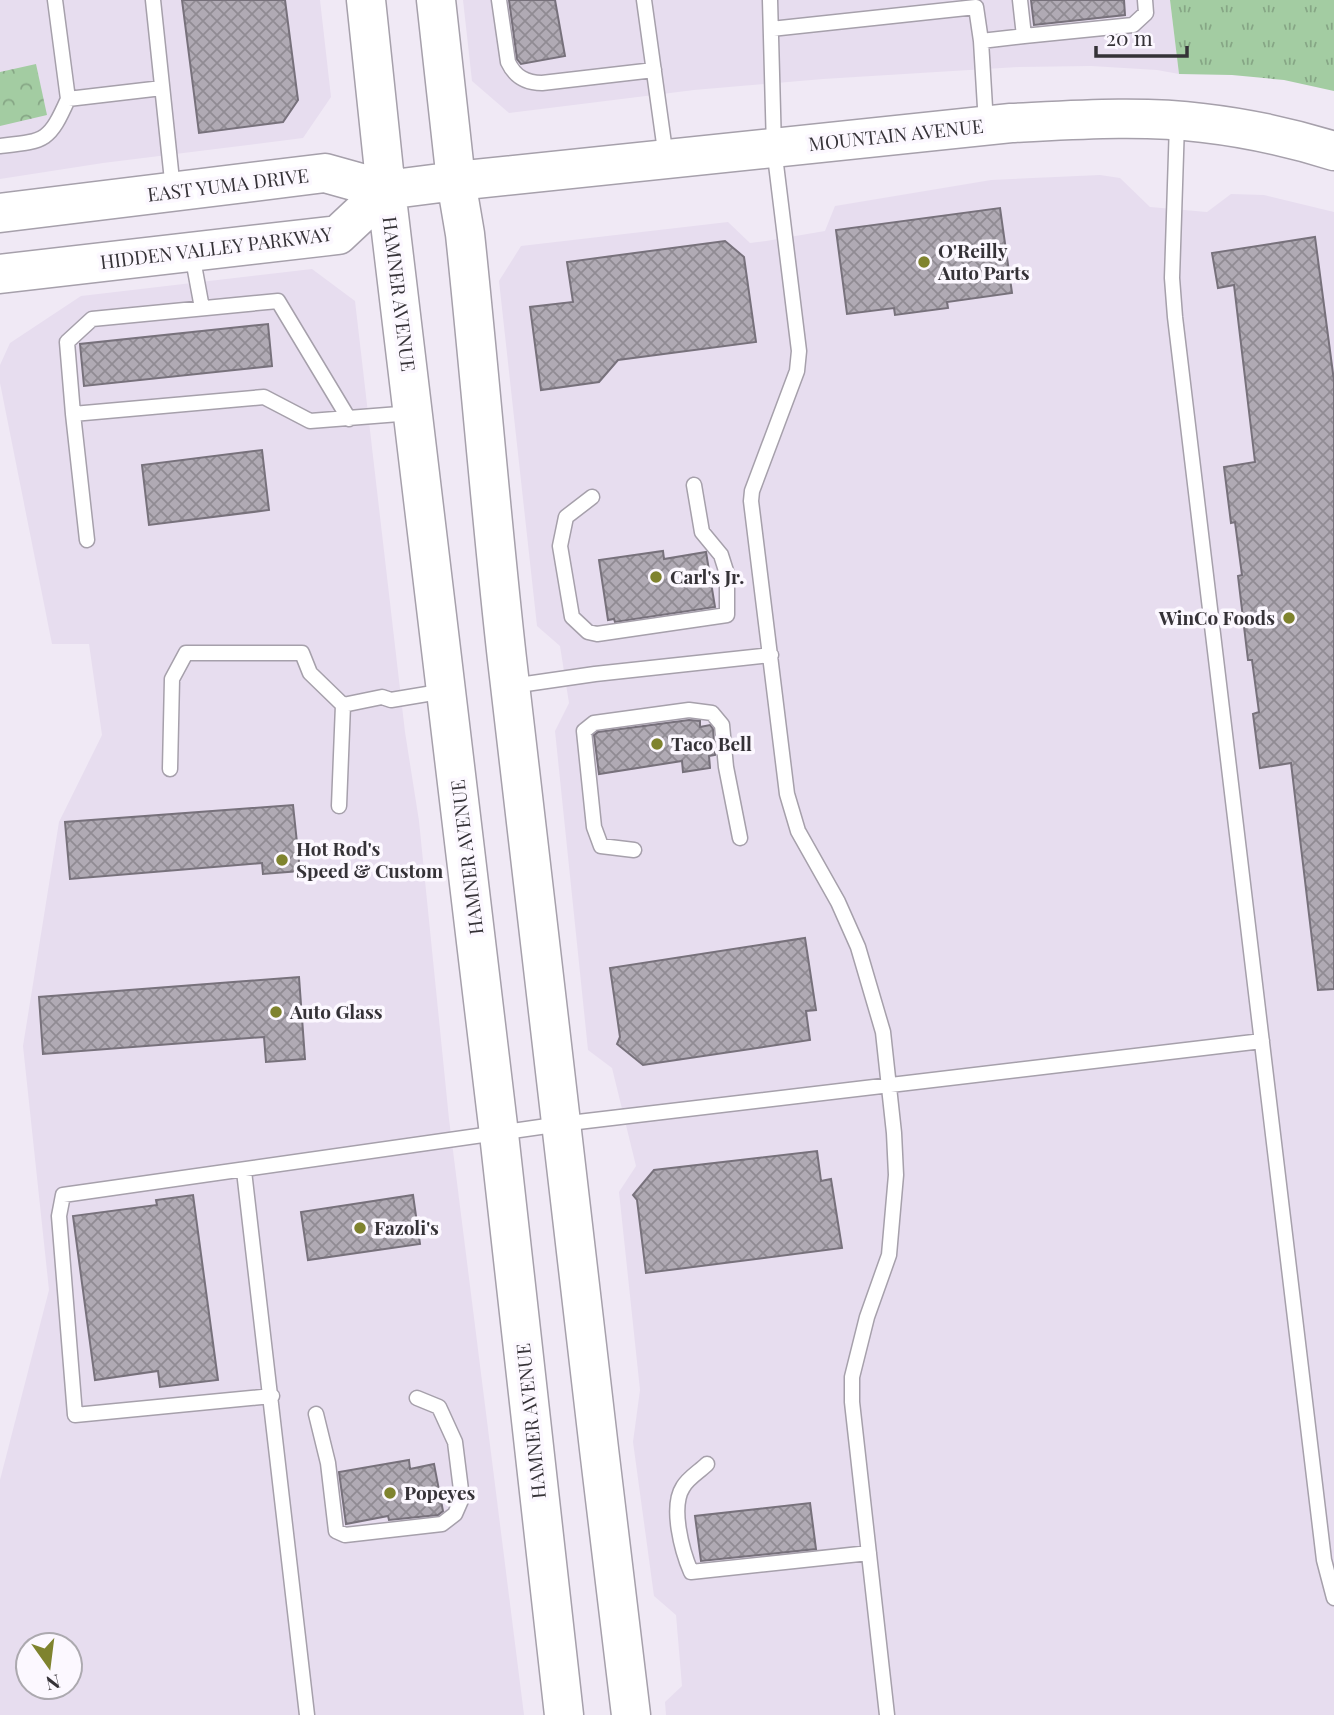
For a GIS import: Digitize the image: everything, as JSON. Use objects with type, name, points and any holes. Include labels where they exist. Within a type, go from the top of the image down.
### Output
[{"type":"main road","name":"HAMNER AVENUE","points":[[366,0],[564,1715]]},
{"type":"main road","points":[[436,0],[456,181],[465,234],[510,686],[567,1190],[631,1715]]},
{"type":"main road","name":"MOUNTAIN AVENUE","points":[[456,181],[986,126],[1102,119],[1203,123],[1334,150]]},
{"type":"main road","name":"EAST YUMA DRIVE","points":[[0,213],[325,173],[386,190]]},
{"type":"main road","points":[[386,190],[456,181]]},
{"type":"main road","name":"HIDDEN VALLEY PARKWAY","points":[[0,274],[338,235],[386,190]]},
{"type":"lane","points":[[0,146],[31,143],[49,135],[68,99],[55,0]]},
{"type":"lane","points":[[153,0],[173,191]]},
{"type":"lane","points":[[499,0],[508,62],[512,71],[520,78],[532,83],[542,83],[654,70]]},
{"type":"lane","points":[[644,0],[666,160]]},
{"type":"lane","points":[[770,0],[774,148],[799,351],[797,371],[752,491],[751,501],[787,794],[793,818],[858,947],[883,1032],[896,1175],[894,1220],[889,1255],[867,1317],[852,1377],[852,1402],[887,1715]]},
{"type":"lane","points":[[1020,0],[1024,36]]},
{"type":"lane","points":[[981,41],[1133,25],[1146,13],[1145,0]]},
{"type":"lane","points":[[771,29],[976,7],[981,41],[986,126]]},
{"type":"lane","points":[[68,99],[162,88]]},
{"type":"lane","points":[[1177,122],[1172,278],[1175,317],[1324,1560],[1334,1598]]},
{"type":"lane","points":[[192,252],[202,308]]},
{"type":"lane","points":[[87,540],[67,342],[92,319],[278,301],[349,419]]},
{"type":"lane","points":[[74,414],[264,397],[310,421],[414,413]]},
{"type":"lane","points":[[592,497],[566,517],[560,547],[572,617],[588,632],[597,634],[727,615],[727,574],[721,555],[702,532],[694,485]]},
{"type":"lane","points":[[170,769],[172,679],[186,653],[302,653],[310,673],[343,705],[339,806]]},
{"type":"lane","points":[[510,686],[771,655]]},
{"type":"lane","points":[[343,705],[382,697],[391,700],[447,691]]},
{"type":"lane","points":[[634,850],[601,846],[594,827],[584,731],[594,723],[689,710],[712,713],[722,724],[726,767],[740,838]]},
{"type":"lane","points":[[272,1396],[75,1415],[59,1216],[63,1195],[561,1124],[1262,1041]]},
{"type":"lane","points":[[244,1171],[307,1715]]},
{"type":"lane","points":[[316,1415],[328,1462],[336,1531],[345,1535],[442,1524],[455,1514],[461,1498],[455,1442],[439,1407],[417,1398]]},
{"type":"lane","points":[[707,1464],[682,1487],[677,1512],[684,1555],[691,1572],[869,1553]]},
{"type":"shaded area","points":[[0,0],[320,0],[331,97],[303,138],[0,179]]},
{"type":"shaded area","points":[[463,0],[1170,0],[1179,74],[1091,66],[1019,67],[694,90],[509,113],[472,81]]},
{"type":"shaded area","points":[[1100,175],[1120,178],[1150,207],[1207,212],[1231,194],[1264,195],[1334,212],[1334,1715],[666,1715],[665,1702],[682,1686],[676,1615],[654,1596],[633,1442],[640,1390],[619,1192],[636,1166],[612,1068],[588,1050],[555,731],[569,703],[560,646],[537,626],[499,281],[521,246],[728,222],[750,243],[825,231],[835,206],[991,180]]},
{"type":"shaded area","points":[[312,269],[355,301],[405,732],[419,821],[449,1119],[524,1715],[0,1715],[0,1480],[49,1290],[23,1046],[59,822],[102,735],[89,644],[52,644],[0,383],[0,365],[10,343],[81,296]]},
{"type":"green space","points":[[1170,0],[1334,0],[1334,91],[1284,80],[1179,74]]},
{"type":"green space","points":[[36,64],[47,115],[0,126],[0,72]]},
{"type":"building","points":[[182,0],[285,0],[298,100],[283,122],[199,133]]},
{"type":"building","points":[[509,0],[555,0],[565,56],[521,64],[517,59]]},
{"type":"building","points":[[1031,0],[1124,0],[1125,15],[1034,25]]},
{"type":"building","name":"O'Reilly Auto Parts","points":[[1000,208],[1012,293],[947,302],[948,308],[895,315],[894,308],[847,314],[836,230]]},
{"type":"building","name":"WinCo Foods","points":[[1315,237],[1334,381],[1334,989],[1318,990],[1291,763],[1260,768],[1253,714],[1259,712],[1252,660],[1248,660],[1238,576],[1242,575],[1235,522],[1231,523],[1224,467],[1255,462],[1234,285],[1218,288],[1212,253]]},
{"type":"building","points":[[725,241],[744,257],[756,342],[618,360],[599,382],[541,390],[530,307],[573,302],[567,262]]},
{"type":"building","points":[[268,324],[272,366],[84,386],[80,344]]},
{"type":"building","points":[[262,450],[269,510],[149,525],[142,465]]},
{"type":"building","name":"Carl's Jr.","points":[[663,551],[664,559],[706,552],[715,607],[615,622],[614,619],[608,620],[599,560]]},
{"type":"building","name":"Taco Bell","points":[[689,720],[700,721],[700,727],[710,725],[713,729],[715,755],[709,756],[710,768],[683,772],[682,761],[599,774],[594,735],[598,732]]},
{"type":"building","points":[[293,805],[300,871],[263,874],[262,863],[70,879],[65,822]]},
{"type":"building","points":[[805,938],[816,1010],[806,1011],[810,1040],[643,1065],[617,1044],[620,1037],[610,968]]},
{"type":"building","points":[[299,977],[305,1059],[266,1062],[264,1037],[43,1054],[39,997]]},
{"type":"building","points":[[817,1151],[821,1181],[831,1179],[842,1248],[646,1273],[637,1200],[633,1195],[654,1170]]},
{"type":"building","points":[[193,1195],[218,1380],[160,1387],[158,1371],[95,1380],[73,1216],[157,1205],[156,1200]]},
{"type":"building","name":"Fazoli's","points":[[413,1195],[420,1244],[308,1260],[301,1212]]},
{"type":"building","name":"Popeyes","points":[[409,1460],[410,1469],[434,1464],[443,1511],[438,1515],[389,1520],[388,1516],[346,1524],[339,1472]]},
{"type":"building","points":[[810,1503],[816,1549],[701,1561],[695,1516]]},
{"type":"place","name":"O'Reilly Auto Parts","points":[[924,262]]},
{"type":"place","name":"Carl's Jr.","points":[[656,577]]},
{"type":"place","name":"WinCo Foods","points":[[1289,618]]},
{"type":"place","name":"Taco Bell","points":[[657,744]]},
{"type":"place","name":"Hot Rod's Speed & Custom","points":[[282,860]]},
{"type":"place","name":"Auto Glass","points":[[276,1012]]},
{"type":"place","name":"Fazoli's","points":[[360,1228]]},
{"type":"place","name":"Popeyes","points":[[390,1493]]}]
